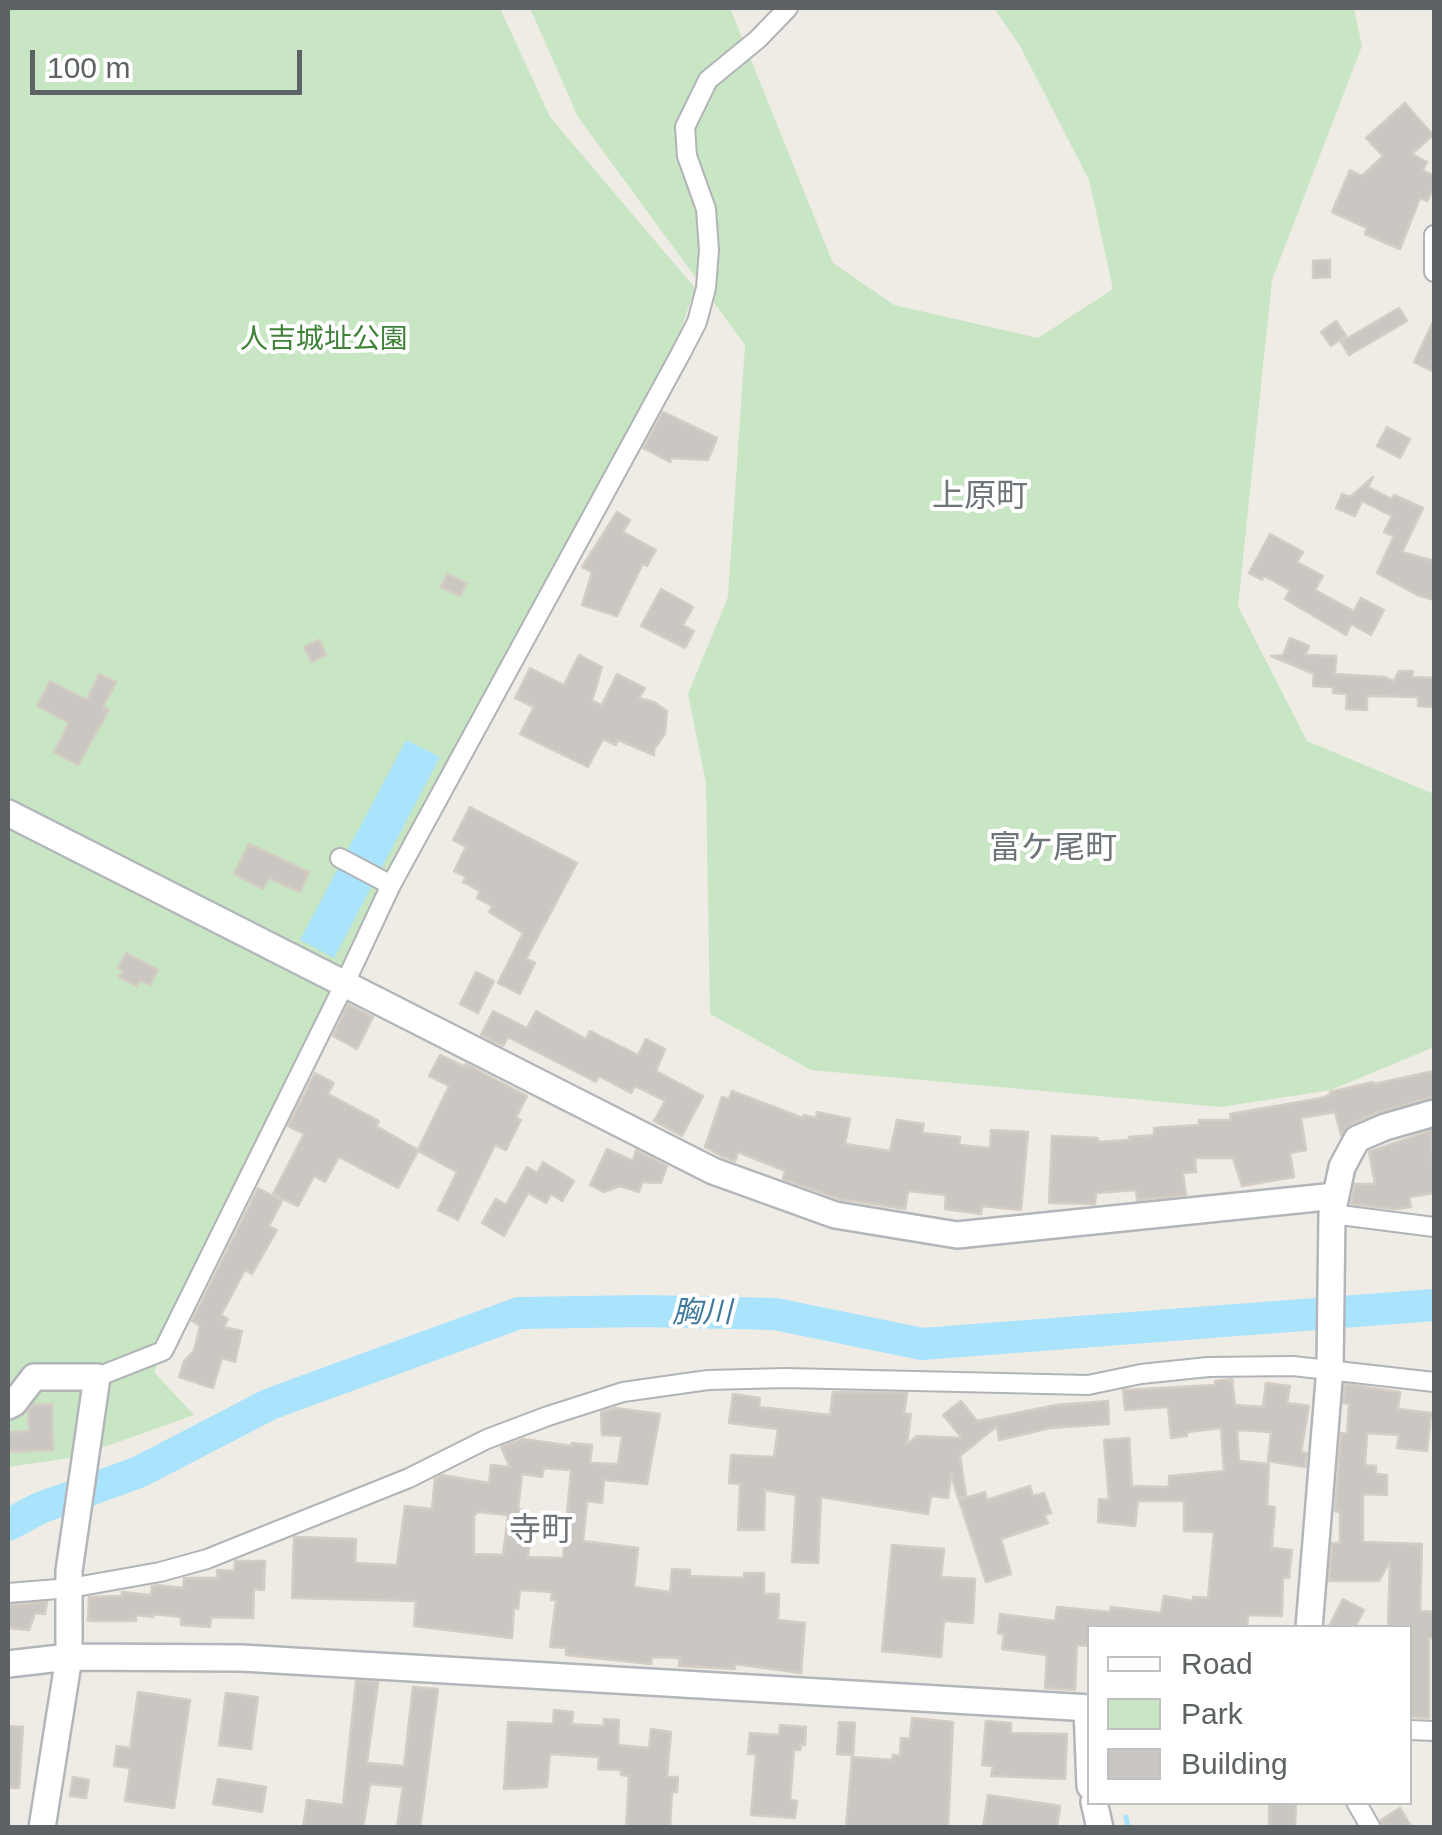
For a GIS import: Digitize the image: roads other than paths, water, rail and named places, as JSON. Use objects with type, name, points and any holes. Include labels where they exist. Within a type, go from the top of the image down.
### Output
[{"type":"street","points":[[8,1406],[34,1377],[97,1376],[163,1351],[344,986],[384,882],[540,617],[696,322],[706,288],[706,209],[688,156],[686,127],[708,80],[788,8]]},
{"type":"street","points":[[1434,235],[1434,272]]},
{"type":"street","points":[[8,814],[713,1171],[835,1215],[957,1234],[1334,1205],[1434,1227]]},
{"type":"street","points":[[340,858],[384,882]]},
{"type":"street","points":[[1310,1625],[1330,1360],[1334,1205],[1342,1168],[1357,1139],[1434,1114]]},
{"type":"street","points":[[8,1593],[69,1580],[160,1572],[207,1559],[409,1478],[487,1440],[623,1392],[708,1380],[786,1378],[1088,1385],[1141,1374],[1330,1360],[1434,1382]]},
{"type":"street","points":[[42,1828],[69,1657],[69,1580],[97,1376]]},
{"type":"street","points":[[8,1664],[69,1657],[262,1659],[1087,1708]]},
{"type":"street","points":[[1358,1805],[1372,1828]]},
{"type":"water","points":[[406,740],[440,757],[334,958],[300,940]]},
{"type":"waterway","name":"胸川","points":[[8,1525],[40,1508],[139,1472],[270,1404],[519,1313],[775,1314],[922,1344],[1434,1305]]},
{"type":"waterway","points":[[1126,1817],[1128,1828]]},
{"type":"district","name":"上原町","points":[[980,497]]},
{"type":"district","name":"富ケ尾町","points":[[1053,849]]},
{"type":"district","name":"寺町","points":[[541,1531]]},
{"type":"park label","name":"人吉城址公園","points":[[324,340]]}]
